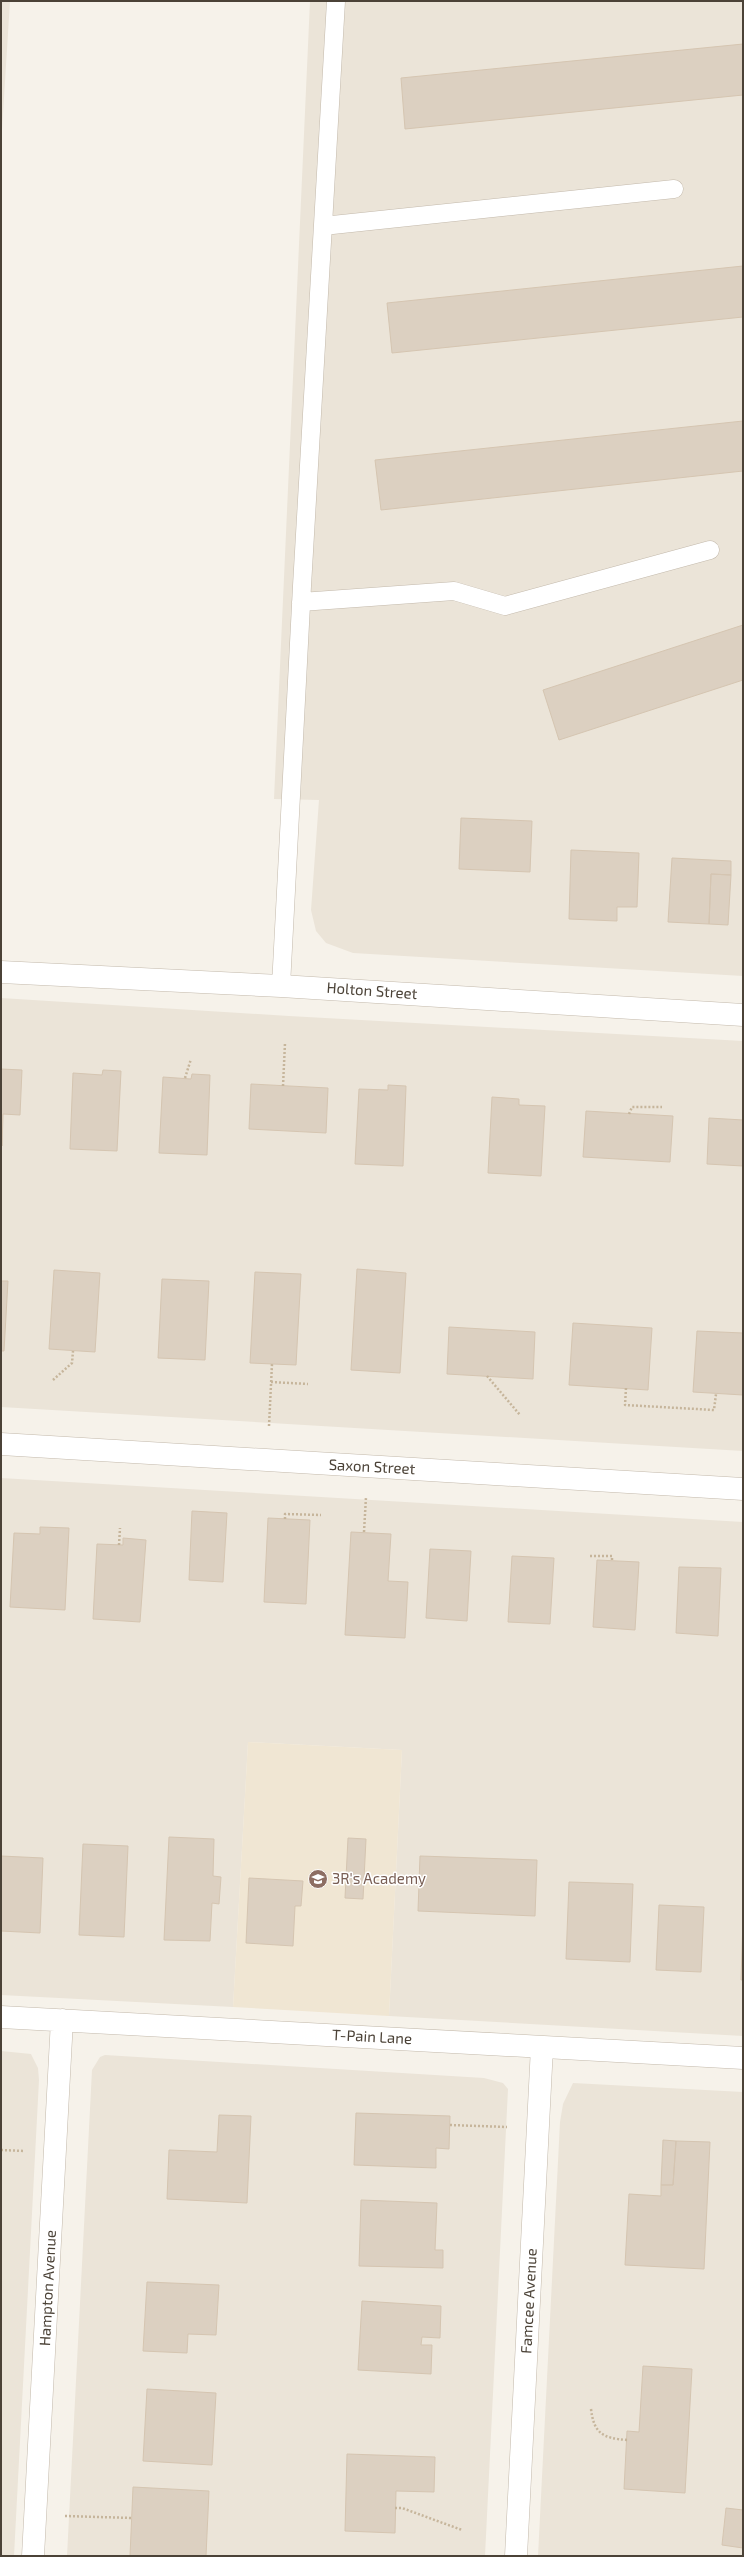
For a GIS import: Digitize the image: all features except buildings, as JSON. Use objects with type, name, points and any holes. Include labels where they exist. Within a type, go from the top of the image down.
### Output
[{"type":"street","name":"Holton Street","points":[[1,972],[281,986],[743,1015]]},
{"type":"street","name":"Saxon Street","points":[[1,1444],[743,1489]]},
{"type":"street","name":"T-Pain Lane","points":[[1,2017],[743,2058]]},
{"type":"street","name":"Hampton Avenue","points":[[33,2556],[62,2020]]},
{"type":"street","name":"Famcee Avenue","points":[[516,2556],[542,2047]]},
{"type":"lane","points":[[281,986],[301,602],[336,1]]},
{"type":"lane","points":[[323,226],[674,189]]},
{"type":"lane","points":[[301,602],[454,590],[505,606],[710,550]]},
{"type":"path","points":[[283,1086],[285,1043]]},
{"type":"path","points":[[185,1078],[191,1059]]},
{"type":"path","points":[[629,1114],[632,1107],[662,1106]]},
{"type":"path","points":[[53,1380],[72,1363],[73,1351]]},
{"type":"path","points":[[269,1426],[272,1364]]},
{"type":"path","points":[[487,1376],[520,1415]]},
{"type":"path","points":[[272,1382],[308,1384]]},
{"type":"path","points":[[626,1388],[625,1405],[714,1410],[716,1394]]},
{"type":"path","points":[[364,1532],[366,1497]]},
{"type":"path","points":[[285,1519],[285,1514],[321,1515]]},
{"type":"path","points":[[119,1545],[120,1528]]},
{"type":"path","points":[[590,1556],[612,1556],[612,1561]]},
{"type":"path","points":[[450,2125],[512,2127]]},
{"type":"path","points":[[590,2408],[592,2421],[599,2432],[612,2439],[627,2440]]},
{"type":"path","points":[[395,2508],[402,2508],[462,2530]]},
{"type":"path","points":[[65,2516],[132,2518]]},
{"type":"shaded area","points":[[1,1],[10,1],[1,146]]},
{"type":"shaded area","points":[[310,1],[743,1],[743,976],[353,953],[326,943],[316,931],[311,910],[319,800],[274,799]]},
{"type":"shaded area","points":[[1,998],[289,1016],[743,1041],[743,1451],[1,1407]]},
{"type":"shaded area","points":[[1,1478],[743,1522],[743,2036],[389,2016],[402,1750],[248,1742],[233,2007],[1,1995]]},
{"type":"shaded area","name":"3R's Academy","points":[[248,1742],[402,1750],[389,2016],[233,2007]]},
{"type":"shaded area","points":[[1,2051],[31,2054],[38,2068],[39,2080],[14,2556],[1,2556]]},
{"type":"shaded area","points":[[105,2055],[484,2078],[503,2083],[508,2089],[485,2556],[67,2556],[92,2070],[100,2057]]},
{"type":"shaded area","points":[[573,2083],[743,2092],[743,2556],[538,2556],[560,2122],[563,2104]]},
{"type":"place","name":"3R's Academy","points":[[318,1879]]}]
